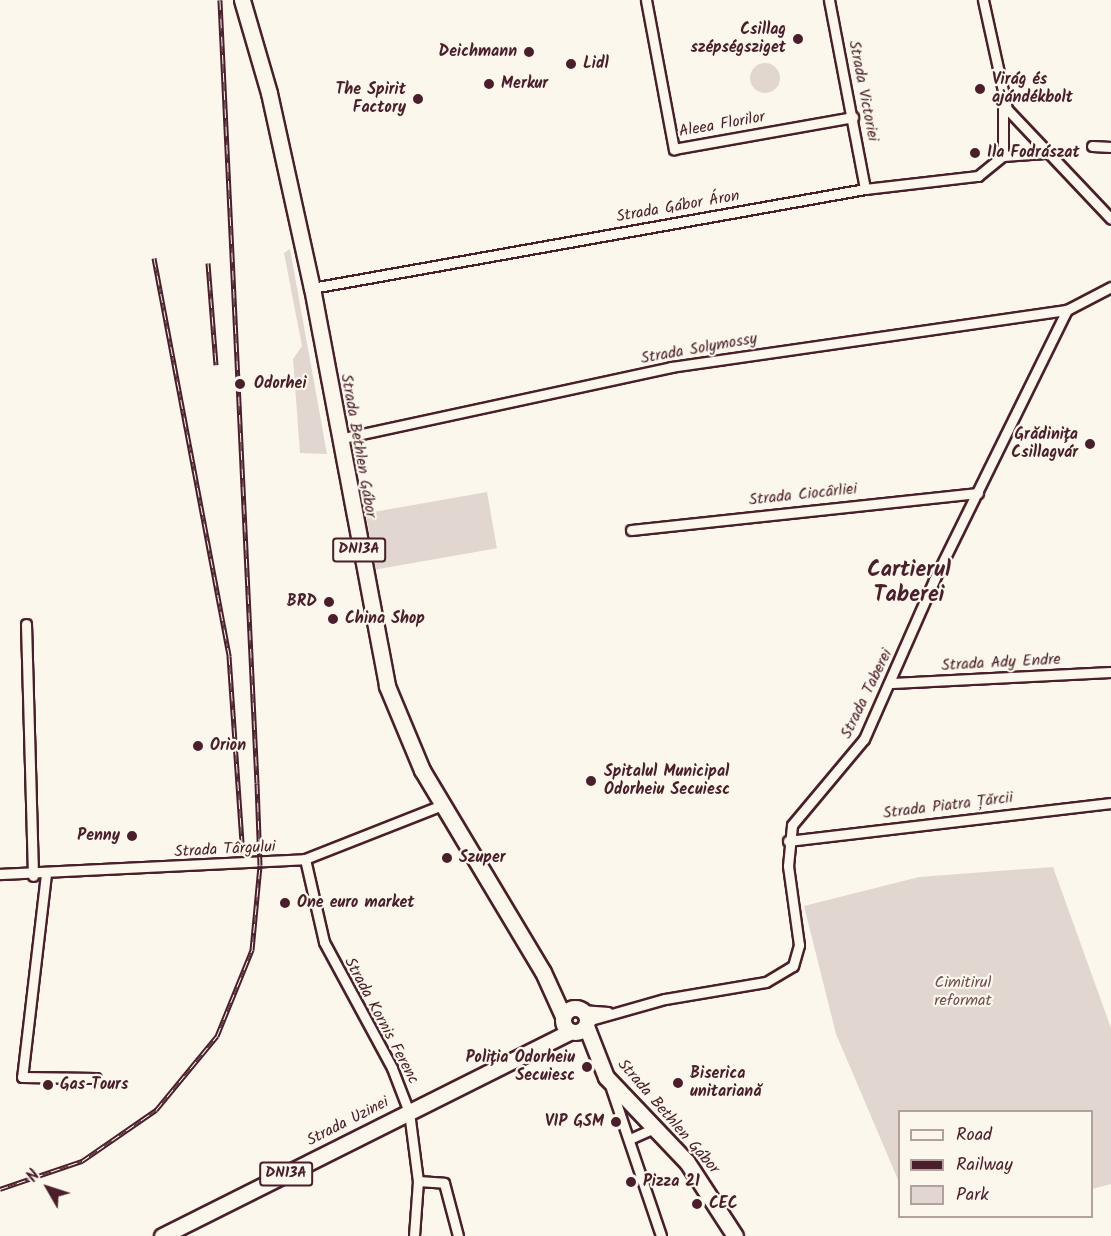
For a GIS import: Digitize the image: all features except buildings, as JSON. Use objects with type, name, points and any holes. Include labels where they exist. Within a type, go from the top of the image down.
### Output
[{"type":"main road","name":"Strada Bethlen Gábor","points":[[242,0],[269,93],[312,288],[382,671],[404,732],[442,805],[543,972],[575,1020],[606,1077],[706,1187],[735,1236]]},
{"type":"main road","name":"Strada Uzinei","points":[[162,1236],[409,1112],[549,1037],[575,1020]]},
{"type":"street","name":"Aleea Florilor","points":[[646,0],[674,149],[853,117]]},
{"type":"street","name":"Strada Victoriei","points":[[829,0],[865,189]]},
{"type":"street","points":[[983,0],[1002,99],[1004,156],[1045,153]]},
{"type":"street","points":[[1002,99],[1045,153],[1111,219]]},
{"type":"street","points":[[1092,146],[1111,147]]},
{"type":"street","name":"Strada Gábor Áron","points":[[312,288],[865,189],[978,176],[1004,156]]},
{"type":"street","points":[[1067,310],[1111,287]]},
{"type":"street","name":"Strada Solymossy","points":[[339,439],[671,367],[1067,310]]},
{"type":"street","name":"Strada Taberei","points":[[575,1020],[766,982],[787,972],[799,945],[788,841],[801,810],[858,748],[892,683],[934,580],[1067,310]]},
{"type":"street","name":"Strada Ciocârliei","points":[[631,530],[978,493]]},
{"type":"street","points":[[26,624],[33,876]]},
{"type":"street","name":"Strada Ady Endre","points":[[892,683],[1111,672]]},
{"type":"street","name":"Strada Piatra Țărcii","points":[[788,841],[1111,803]]},
{"type":"street","name":"Strada Târgului","points":[[0,874],[33,876],[305,859],[442,805]]},
{"type":"street","name":"Strada Kornis Ferenc","points":[[305,859],[324,942],[387,1058],[409,1112],[418,1181],[414,1236]]},
{"type":"street","points":[[46,874],[22,1077],[96,1078]]},
{"type":"street","points":[[606,1077],[632,1138],[661,1236]]},
{"type":"street","points":[[632,1138],[654,1128]]},
{"type":"street","points":[[418,1181],[444,1183],[458,1236]]},
{"type":"green space","points":[[765,63],[776,67],[780,78],[776,89],[765,93],[754,89],[750,78],[754,67]]},
{"type":"green space","points":[[290,249],[327,454],[300,453],[293,359],[302,346],[284,253]]},
{"type":"green space","points":[[487,492],[497,548],[376,569],[366,513]]},
{"type":"green space","name":"Cimitirul reformat","points":[[1053,867],[1111,1028],[1111,1184],[1093,1189],[1093,1110],[898,1110],[898,1180],[836,1034],[804,906],[919,877]]},
{"type":"railway","points":[[0,1189],[82,1161],[156,1110],[217,1036],[252,950],[260,865],[220,0]]},
{"type":"railway","points":[[154,258],[229,656],[243,855]]},
{"type":"railway","points":[[208,263],[216,365]]},
{"type":"place","name":"Csillag szépségsziget","points":[[798,39]]},
{"type":"place","name":"Deichmann","points":[[529,52]]},
{"type":"place","name":"Lidl","points":[[571,64]]},
{"type":"place","name":"Merkur","points":[[489,84]]},
{"type":"place","name":"Virág és ajándékbolt","points":[[980,89]]},
{"type":"place","name":"The Spirit Factory","points":[[418,99]]},
{"type":"place","name":"Ila Fodrászat","points":[[975,153]]},
{"type":"place","name":"Odorhei","points":[[240,384]]},
{"type":"place","name":"Grădinița Csillagvár","points":[[1090,444]]},
{"type":"place","name":"BRD","points":[[329,602]]},
{"type":"place","name":"China Shop","points":[[333,619]]},
{"type":"place","name":"Orion","points":[[198,746]]},
{"type":"place","name":"Spitalul Municipal Odorheiu Secuiesc","points":[[591,781]]},
{"type":"place","name":"Penny","points":[[132,836]]},
{"type":"place","name":"Szuper","points":[[447,858]]},
{"type":"place","name":"One euro market","points":[[285,903]]},
{"type":"place","name":"Poliția Odorheiu Secuiesc","points":[[587,1067]]},
{"type":"place","name":"Biserica unitariană","points":[[678,1083]]},
{"type":"place","name":"Gas Tours","points":[[48,1085]]},
{"type":"place","name":"VIP GSM","points":[[616,1122]]},
{"type":"place","name":"Pizza 21","points":[[631,1182]]},
{"type":"place","name":"CEC","points":[[697,1204]]},
{"type":"district","name":"Cartierul Taberei","points":[[909,582]]}]
